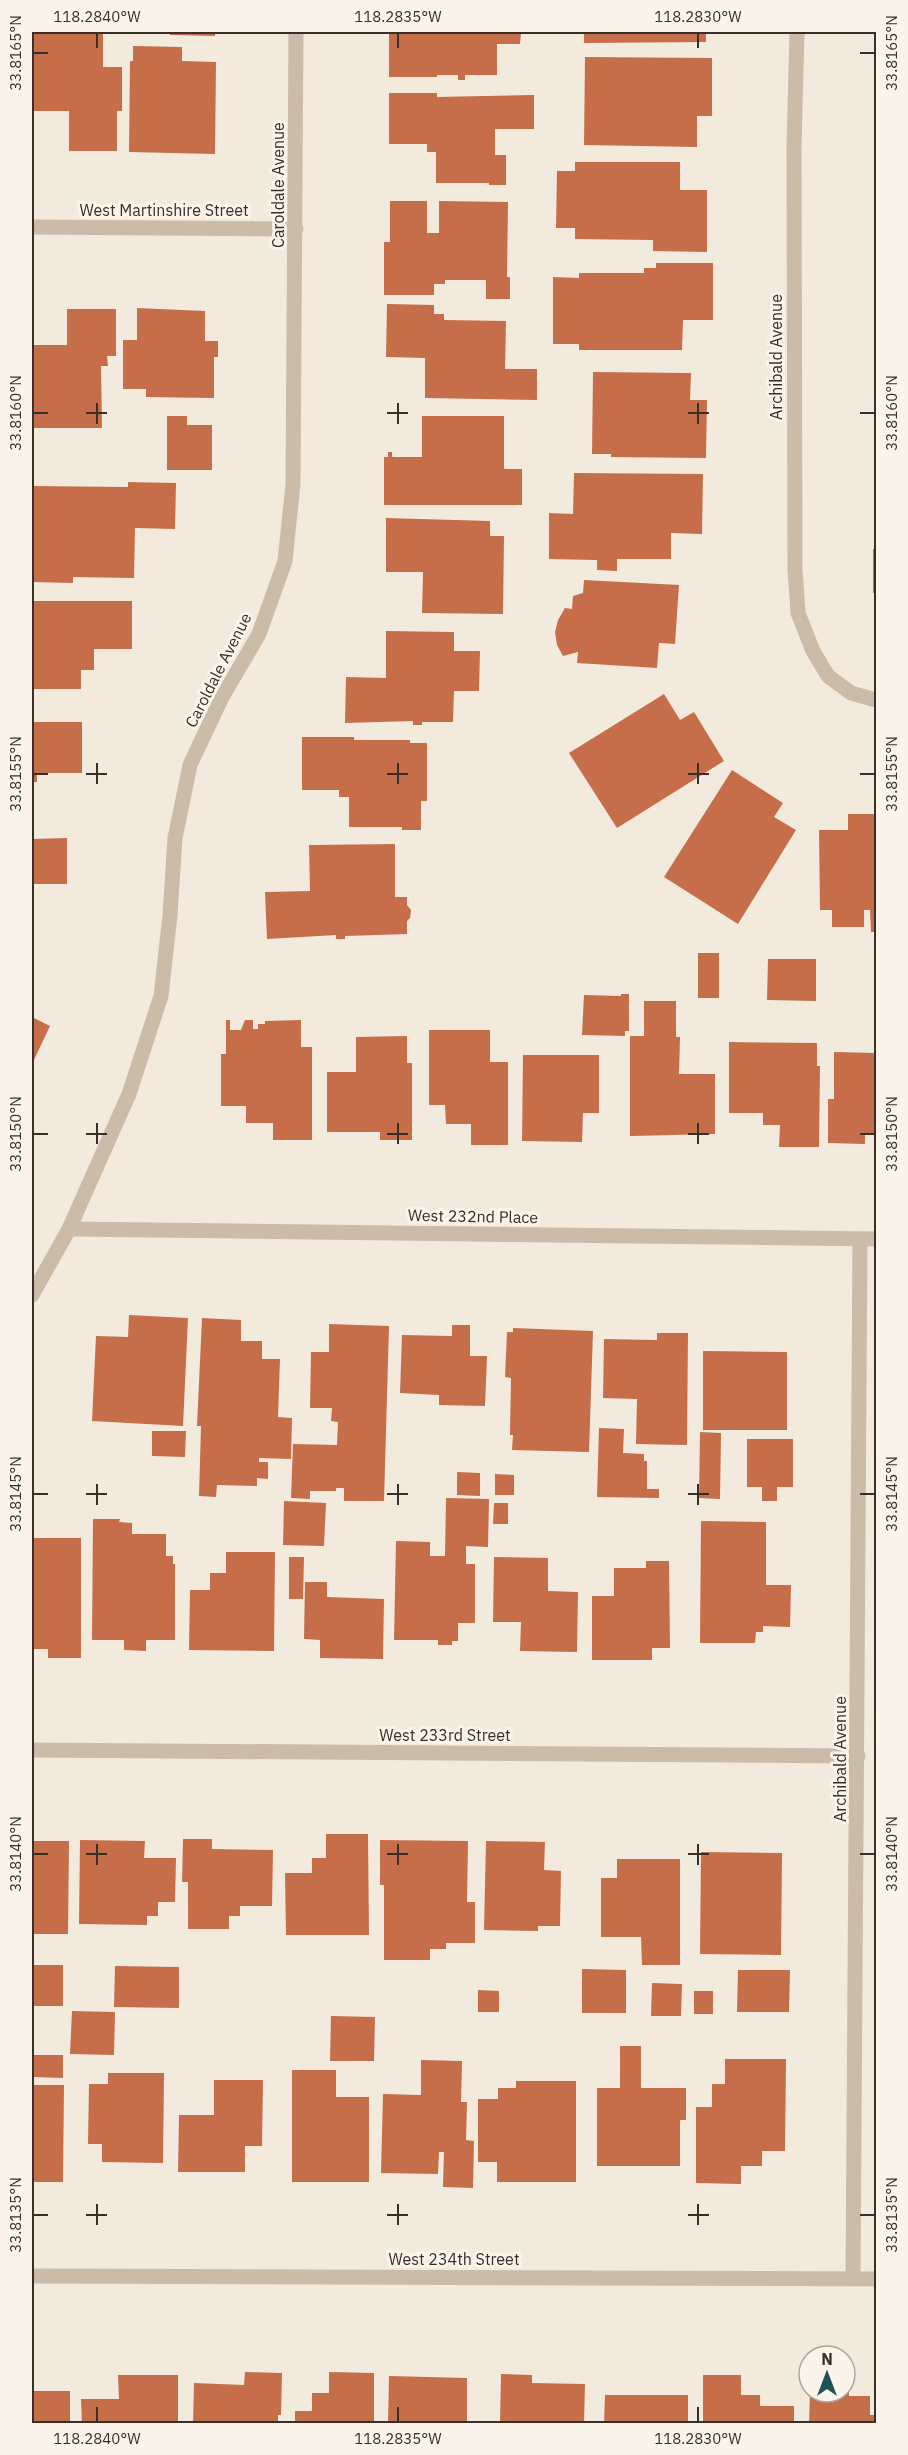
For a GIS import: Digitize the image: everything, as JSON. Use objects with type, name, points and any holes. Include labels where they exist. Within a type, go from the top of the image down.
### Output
[{"type":"street","name":"Caroldale Avenue","points":[[32,1295],[69,1229],[129,1094],[161,996],[170,915],[175,838],[190,765],[221,699],[259,634],[285,561],[293,484],[296,32]]},
{"type":"street","name":"Archibald Avenue","points":[[797,32],[794,147],[795,569],[798,613],[813,651],[828,675],[851,693],[876,700]]},
{"type":"street","name":"West Martinshire Street","points":[[32,227],[296,229]]},
{"type":"street","name":"West 232nd Place","points":[[69,1229],[876,1239]]},
{"type":"street","name":"Archibald Avenue","points":[[853,2279],[860,1239]]},
{"type":"street","name":"West 233rd Street","points":[[32,1750],[858,1756]]},
{"type":"street","name":"West 234th Street","points":[[32,2276],[876,2279]]},
{"type":"building","points":[[32,32],[103,33],[103,67],[122,67],[122,111],[117,111],[117,151],[69,151],[69,111],[32,111]]},
{"type":"building","points":[[170,32],[215,32],[215,36],[170,35]]},
{"type":"building","points":[[433,32],[521,32],[520,44],[497,44],[497,75],[465,75],[465,80],[458,80],[458,75],[389,77],[389,34],[433,34]]},
{"type":"building","points":[[584,32],[706,32],[706,42],[584,43]]},
{"type":"building","points":[[133,46],[182,47],[182,61],[216,62],[215,154],[129,152],[130,61],[133,61]]},
{"type":"building","points":[[585,57],[712,58],[712,116],[697,116],[697,147],[584,145]]},
{"type":"building","points":[[389,93],[437,93],[437,97],[534,95],[534,129],[495,129],[495,155],[506,155],[506,185],[436,183],[436,152],[427,152],[427,144],[389,144]]},
{"type":"building","points":[[575,162],[680,162],[680,190],[707,190],[707,252],[653,251],[653,240],[575,239],[575,228],[556,228],[557,171],[575,171]]},
{"type":"building","points":[[390,201],[427,201],[427,233],[439,233],[439,201],[508,202],[507,277],[510,277],[510,299],[486,299],[486,280],[445,280],[445,284],[434,284],[434,295],[384,295],[384,242],[390,242]]},
{"type":"building","points":[[656,263],[713,263],[713,320],[683,320],[682,350],[579,350],[579,344],[553,344],[553,277],[579,278],[579,273],[644,273],[644,268],[656,268]]},
{"type":"building","points":[[387,304],[434,305],[434,314],[444,314],[444,320],[506,321],[505,369],[537,369],[537,400],[425,398],[425,358],[386,357]]},
{"type":"building","points":[[137,308],[205,311],[205,341],[218,341],[218,357],[214,357],[214,398],[146,397],[146,389],[123,389],[123,340],[137,340]]},
{"type":"building","points":[[67,309],[116,309],[116,356],[107,356],[108,366],[101,366],[102,428],[32,428],[32,345],[67,345]]},
{"type":"building","points":[[593,372],[691,373],[690,400],[707,400],[706,458],[611,457],[611,454],[592,454]]},
{"type":"building","points":[[167,416],[187,416],[187,425],[212,425],[212,470],[167,470]]},
{"type":"building","points":[[422,416],[504,416],[504,469],[522,469],[522,505],[384,505],[384,457],[388,457],[388,452],[392,452],[392,457],[422,457]]},
{"type":"building","points":[[574,473],[703,474],[702,534],[671,533],[671,559],[617,559],[617,571],[597,570],[597,560],[549,559],[549,513],[573,514]]},
{"type":"building","points":[[128,482],[176,483],[175,529],[135,528],[134,578],[73,577],[73,583],[32,582],[32,486],[128,487]]},
{"type":"building","points":[[386,518],[490,521],[490,536],[504,536],[503,614],[422,613],[423,572],[386,572]]},
{"type":"building","points":[[873,549],[876,549],[876,593],[873,593]]},
{"type":"building","points":[[584,580],[679,585],[675,644],[659,643],[657,668],[577,663],[578,652],[563,656],[557,645],[555,632],[558,620],[565,608],[572,609],[573,596],[583,593]]},
{"type":"building","points":[[32,601],[132,601],[132,649],[94,649],[94,670],[81,670],[81,689],[32,689]]},
{"type":"building","points":[[386,631],[454,632],[454,651],[480,651],[479,691],[454,691],[453,722],[422,722],[422,725],[413,725],[413,721],[345,723],[346,677],[386,678]]},
{"type":"building","points":[[664,694],[680,720],[694,712],[724,761],[617,828],[569,753]]},
{"type":"building","points":[[32,722],[82,722],[82,773],[37,773],[37,782],[32,782]]},
{"type":"building","points":[[302,737],[354,737],[354,740],[410,740],[410,743],[427,743],[427,801],[421,801],[421,830],[402,830],[402,827],[349,827],[349,797],[339,797],[339,790],[302,790]]},
{"type":"building","points":[[732,770],[783,803],[774,817],[796,830],[738,924],[664,877]]},
{"type":"building","points":[[848,814],[876,814],[876,932],[871,932],[870,910],[864,910],[864,927],[832,927],[832,910],[820,910],[819,830],[848,830]]},
{"type":"building","points":[[67,838],[67,884],[32,884],[32,839]]},
{"type":"building","points":[[395,844],[395,897],[407,897],[407,905],[411,910],[407,921],[407,934],[345,936],[345,939],[336,939],[336,935],[267,939],[265,892],[310,891],[309,845]]},
{"type":"building","points":[[698,953],[719,953],[719,998],[698,998]]},
{"type":"building","points":[[768,959],[816,959],[816,1001],[767,1000]]},
{"type":"building","points":[[621,994],[629,994],[629,1031],[625,1031],[625,1036],[582,1035],[584,995],[621,996]]},
{"type":"building","points":[[644,1001],[676,1001],[676,1037],[680,1037],[679,1074],[715,1074],[715,1134],[630,1136],[630,1036],[644,1036]]},
{"type":"building","points":[[32,1017],[50,1026],[32,1064]]},
{"type":"building","points":[[226,1020],[230,1020],[230,1030],[241,1030],[245,1020],[253,1020],[253,1029],[258,1029],[258,1024],[265,1024],[265,1021],[301,1020],[301,1047],[312,1047],[312,1140],[273,1140],[273,1123],[246,1123],[246,1106],[221,1106],[221,1054],[226,1054]]},
{"type":"building","points":[[429,1030],[490,1030],[490,1062],[508,1062],[508,1145],[471,1145],[471,1124],[446,1124],[445,1105],[429,1105]]},
{"type":"building","points":[[407,1036],[407,1063],[412,1063],[412,1140],[380,1140],[380,1132],[327,1132],[327,1072],[356,1072],[356,1037]]},
{"type":"building","points":[[729,1042],[817,1043],[817,1066],[820,1066],[819,1147],[779,1147],[780,1125],[763,1125],[763,1113],[729,1113]]},
{"type":"building","points":[[834,1052],[876,1053],[876,1134],[865,1134],[865,1144],[828,1143],[828,1099],[834,1099]]},
{"type":"building","points":[[523,1055],[599,1055],[599,1113],[583,1113],[582,1142],[522,1141]]},
{"type":"building","points":[[129,1315],[188,1318],[183,1426],[92,1421],[96,1336],[128,1337]]},
{"type":"building","points":[[202,1318],[241,1320],[241,1341],[262,1341],[262,1359],[280,1359],[278,1417],[292,1418],[291,1459],[259,1458],[259,1462],[268,1462],[268,1479],[257,1478],[257,1486],[217,1485],[216,1497],[199,1496],[201,1426],[197,1426]]},
{"type":"building","points":[[329,1324],[389,1326],[384,1501],[344,1501],[344,1488],[336,1488],[336,1491],[310,1491],[310,1499],[291,1498],[293,1444],[337,1445],[338,1422],[331,1421],[332,1408],[310,1408],[311,1352],[329,1352]]},
{"type":"building","points":[[452,1325],[470,1325],[470,1356],[487,1356],[485,1406],[439,1405],[439,1395],[400,1393],[402,1335],[452,1336]]},
{"type":"building","points":[[513,1328],[593,1331],[589,1452],[512,1450],[511,1378],[505,1377],[507,1332],[513,1332]]},
{"type":"building","points":[[657,1333],[688,1333],[687,1445],[636,1444],[637,1399],[603,1398],[604,1339],[657,1340]]},
{"type":"building","points":[[703,1351],[787,1352],[787,1430],[703,1430]]},
{"type":"building","points":[[599,1428],[624,1429],[623,1453],[644,1454],[644,1461],[647,1461],[647,1489],[659,1489],[659,1498],[597,1497]]},
{"type":"building","points":[[152,1431],[186,1431],[185,1457],[152,1456]]},
{"type":"building","points":[[700,1432],[721,1433],[720,1499],[699,1498]]},
{"type":"building","points":[[747,1439],[793,1439],[793,1487],[777,1487],[777,1501],[762,1501],[762,1487],[747,1487]]},
{"type":"building","points":[[457,1472],[480,1473],[480,1496],[457,1495]]},
{"type":"building","points":[[495,1474],[514,1475],[514,1495],[495,1495]]},
{"type":"building","points":[[446,1498],[489,1499],[488,1547],[466,1546],[466,1564],[475,1564],[475,1623],[458,1623],[458,1641],[452,1641],[452,1645],[438,1645],[438,1640],[394,1640],[396,1541],[430,1542],[430,1556],[445,1556]]},
{"type":"building","points":[[284,1501],[326,1503],[324,1546],[283,1545]]},
{"type":"building","points":[[494,1503],[508,1503],[508,1524],[493,1524]]},
{"type":"building","points":[[93,1519],[120,1519],[119,1522],[132,1523],[132,1534],[166,1534],[166,1556],[173,1556],[173,1564],[175,1564],[175,1640],[146,1640],[146,1651],[124,1650],[124,1640],[92,1640]]},
{"type":"building","points":[[701,1521],[766,1522],[766,1585],[791,1585],[790,1627],[763,1626],[763,1632],[756,1632],[755,1643],[700,1643]]},
{"type":"building","points":[[32,1538],[81,1538],[81,1658],[48,1658],[48,1649],[32,1649]]},
{"type":"building","points":[[226,1552],[275,1552],[274,1651],[189,1650],[190,1590],[210,1590],[210,1573],[226,1573]]},
{"type":"building","points":[[289,1557],[304,1557],[303,1599],[289,1599]]},
{"type":"building","points":[[494,1557],[548,1558],[548,1591],[578,1592],[577,1652],[520,1651],[521,1622],[493,1622]]},
{"type":"building","points":[[646,1561],[669,1561],[670,1648],[652,1648],[652,1660],[592,1660],[592,1596],[614,1596],[614,1568],[646,1568]]},
{"type":"building","points":[[305,1582],[327,1582],[327,1597],[384,1599],[383,1659],[320,1658],[320,1640],[304,1639]]},
{"type":"building","points":[[326,1834],[368,1834],[369,1935],[286,1935],[285,1873],[312,1873],[312,1858],[326,1858]]},
{"type":"building","points":[[183,1839],[212,1839],[212,1849],[273,1850],[272,1906],[240,1906],[240,1916],[229,1916],[229,1929],[188,1929],[188,1882],[182,1882]]},
{"type":"building","points":[[80,1840],[145,1841],[144,1858],[176,1858],[175,1902],[158,1902],[158,1916],[147,1916],[147,1925],[79,1924]]},
{"type":"building","points":[[380,1840],[468,1841],[467,1902],[475,1902],[475,1943],[446,1943],[446,1949],[430,1949],[430,1960],[384,1960],[384,1885],[380,1885]]},
{"type":"building","points":[[32,1841],[69,1841],[68,1934],[32,1934]]},
{"type":"building","points":[[486,1841],[545,1842],[544,1870],[561,1871],[560,1926],[538,1926],[538,1931],[484,1930]]},
{"type":"building","points":[[701,1852],[782,1853],[781,1955],[700,1954]]},
{"type":"building","points":[[617,1859],[680,1859],[680,1965],[642,1965],[641,1937],[601,1937],[601,1878],[617,1878]]},
{"type":"building","points":[[32,1965],[63,1965],[63,2006],[32,2006]]},
{"type":"building","points":[[115,1966],[179,1967],[179,2008],[114,2007]]},
{"type":"building","points":[[582,1969],[626,1970],[626,2013],[582,2013]]},
{"type":"building","points":[[738,1970],[790,1970],[789,2012],[737,2012]]},
{"type":"building","points":[[652,1983],[682,1984],[681,2016],[651,2016]]},
{"type":"building","points":[[478,1990],[499,1991],[499,2012],[478,2012]]},
{"type":"building","points":[[694,1991],[713,1991],[713,2014],[694,2014]]},
{"type":"building","points":[[72,2011],[115,2012],[114,2055],[70,2054]]},
{"type":"building","points":[[331,2016],[375,2017],[374,2061],[330,2061]]},
{"type":"building","points":[[620,2046],[641,2046],[641,2088],[686,2088],[686,2120],[680,2120],[680,2166],[597,2166],[597,2088],[620,2088]]},
{"type":"building","points":[[34,2055],[63,2055],[63,2078],[34,2077]]},
{"type":"building","points":[[725,2059],[786,2059],[785,2151],[762,2151],[762,2166],[741,2166],[741,2184],[696,2183],[696,2107],[712,2107],[712,2084],[725,2084]]},
{"type":"building","points":[[421,2060],[462,2061],[461,2102],[467,2102],[466,2140],[474,2141],[473,2188],[443,2187],[444,2152],[439,2152],[438,2174],[381,2173],[383,2094],[421,2095]]},
{"type":"building","points":[[292,2070],[336,2070],[336,2097],[369,2097],[369,2182],[292,2182]]},
{"type":"building","points":[[108,2073],[164,2073],[163,2163],[102,2162],[102,2144],[88,2144],[89,2084],[108,2084]]},
{"type":"building","points":[[214,2080],[263,2080],[262,2146],[245,2146],[245,2172],[178,2172],[179,2115],[214,2115]]},
{"type":"building","points":[[516,2081],[576,2081],[576,2182],[497,2182],[497,2162],[478,2162],[478,2099],[498,2099],[498,2088],[516,2088]]},
{"type":"building","points":[[32,2085],[64,2085],[63,2182],[34,2182],[34,2173],[32,2173]]},
{"type":"building","points":[[245,2372],[282,2373],[281,2415],[278,2415],[278,2424],[193,2424],[194,2383],[244,2385]]},
{"type":"building","points":[[329,2372],[374,2373],[374,2424],[295,2424],[295,2411],[312,2411],[312,2393],[329,2393]]},
{"type":"building","points":[[501,2374],[532,2375],[532,2383],[585,2384],[584,2424],[500,2424]]},
{"type":"building","points":[[118,2375],[178,2375],[178,2424],[82,2424],[81,2399],[119,2399]]},
{"type":"building","points":[[703,2375],[741,2375],[741,2395],[760,2395],[760,2406],[794,2406],[794,2424],[703,2424]]},
{"type":"building","points":[[389,2376],[467,2378],[467,2424],[388,2424]]},
{"type":"building","points":[[32,2391],[70,2391],[70,2424],[32,2424]]},
{"type":"building","points":[[605,2395],[688,2395],[688,2424],[604,2424]]},
{"type":"building","points":[[857,2396],[870,2396],[870,2415],[876,2415],[876,2424],[809,2424],[810,2404],[857,2404]]}]
